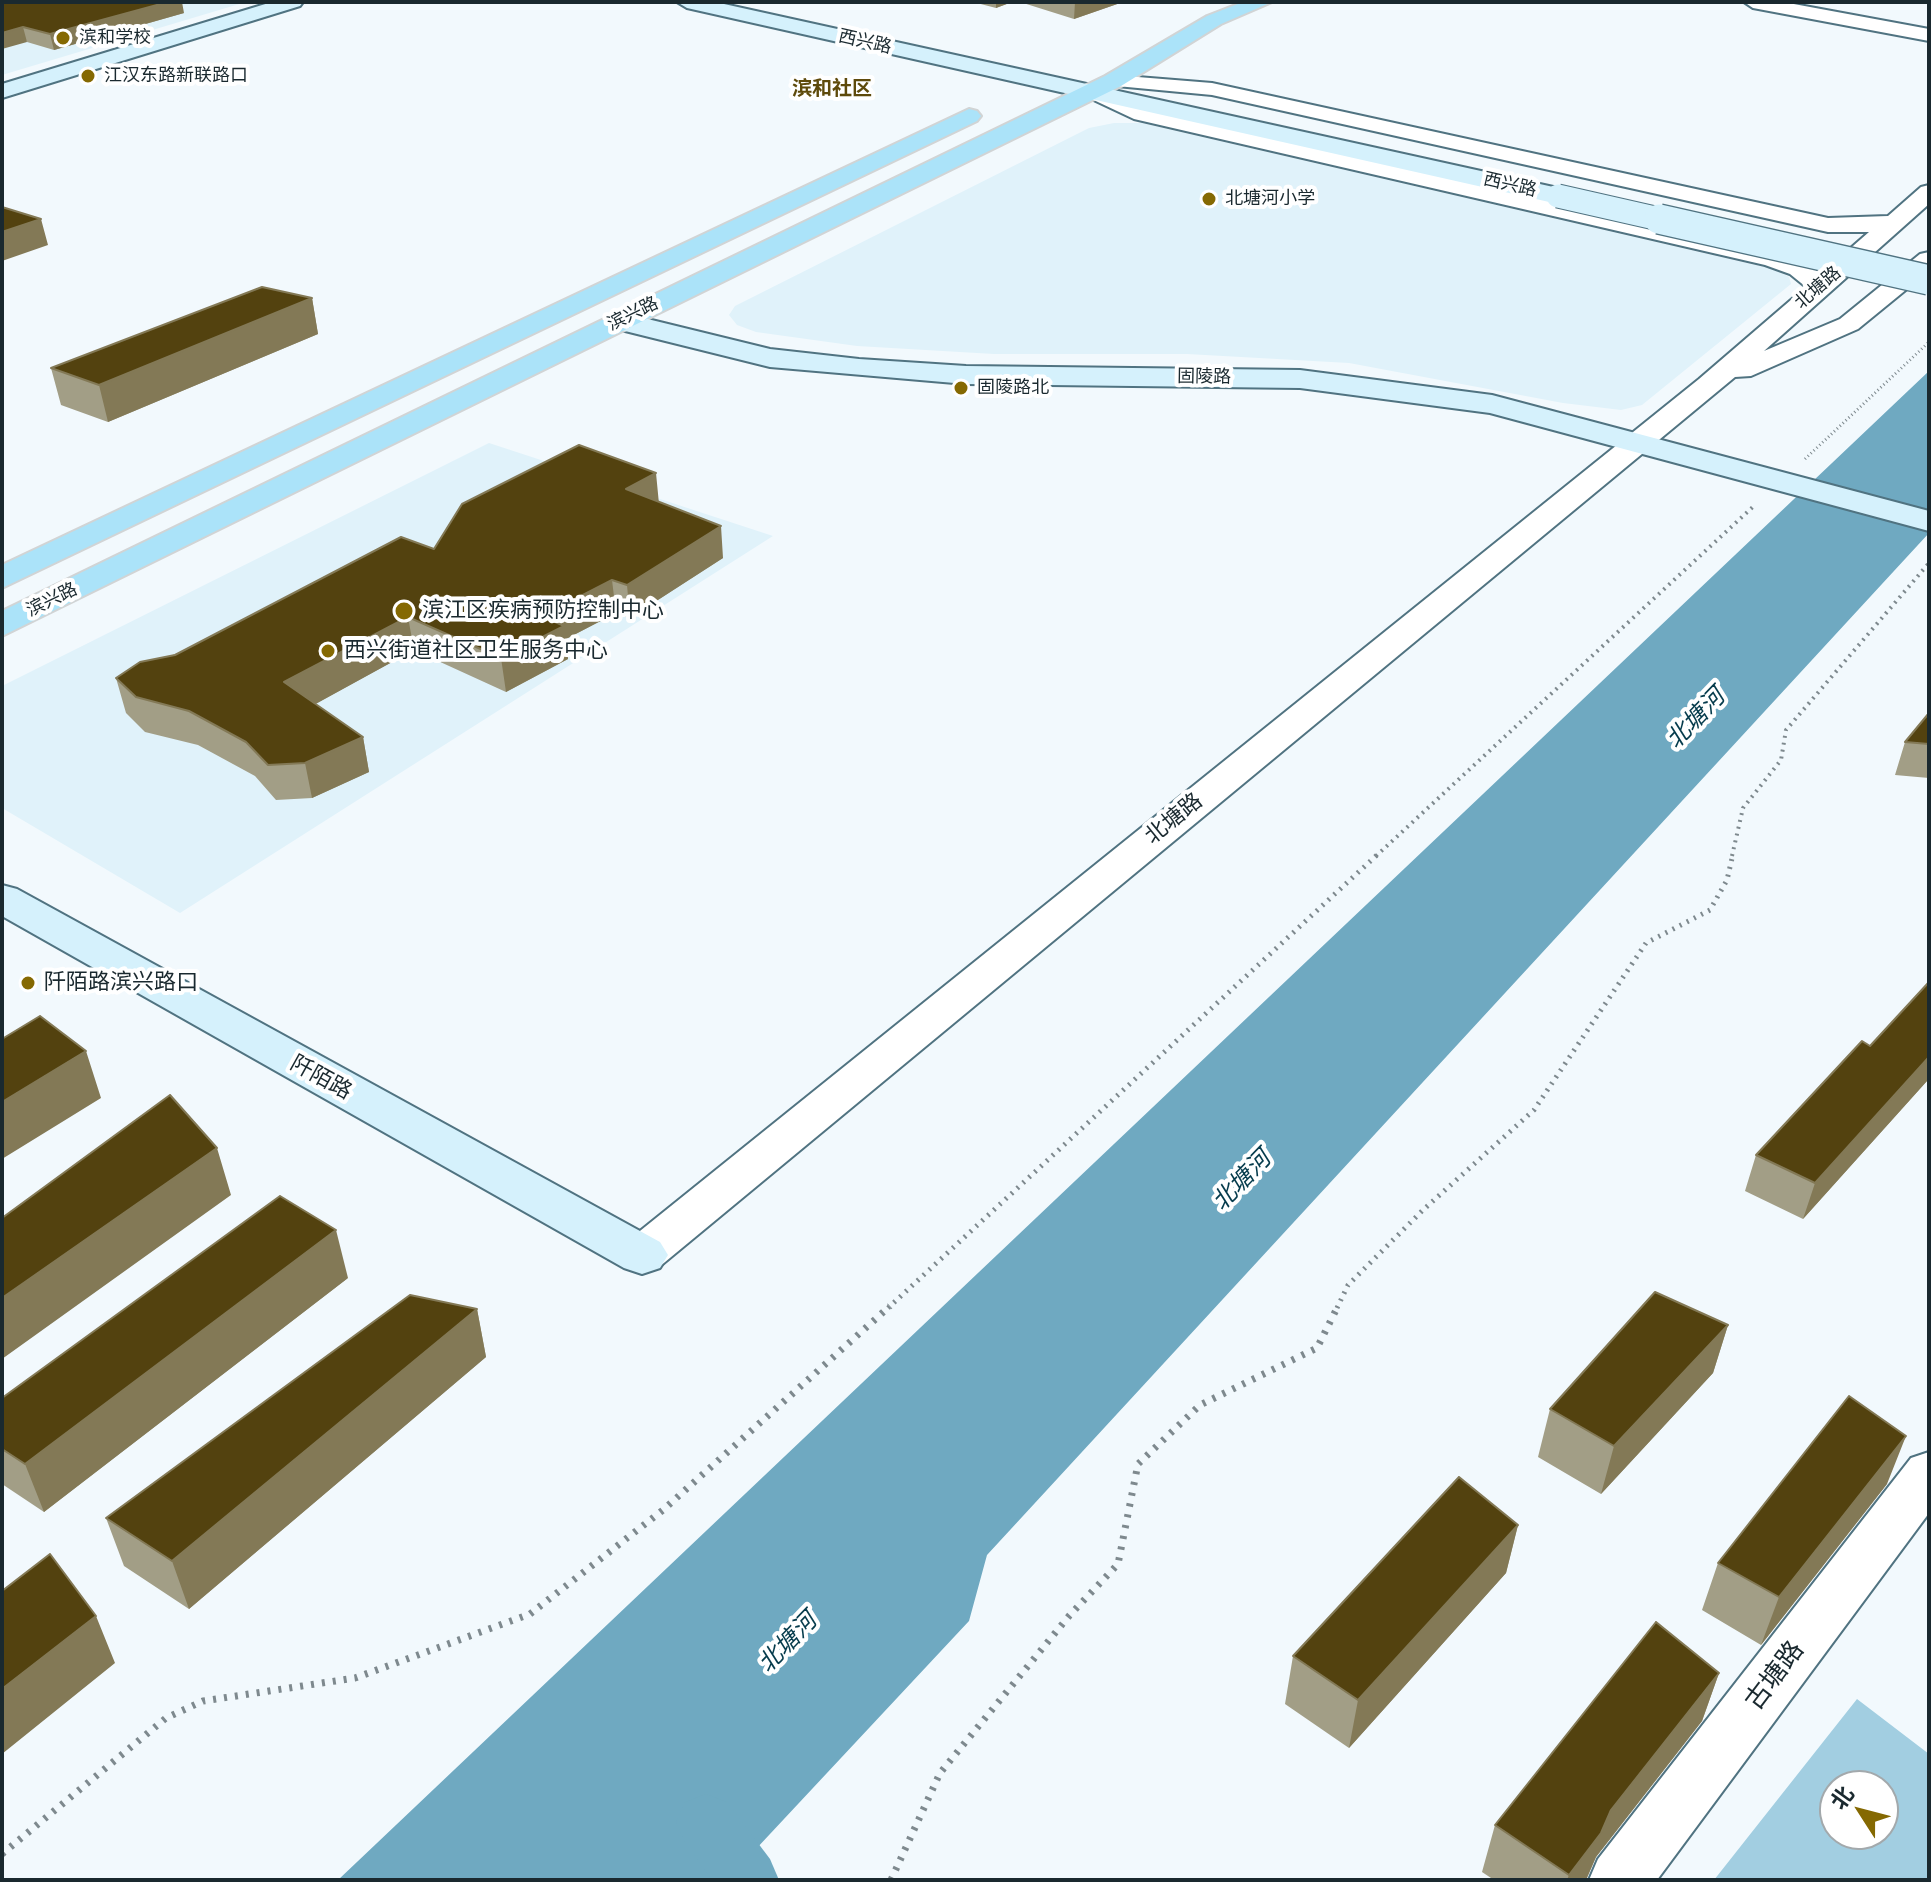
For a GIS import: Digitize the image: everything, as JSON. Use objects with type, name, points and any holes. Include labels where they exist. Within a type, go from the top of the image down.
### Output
[{"type":"main road","points":[[2,91],[293,2]]},
{"type":"main road","name":"西兴路","points":[[687,2],[1042,82],[1929,261]]},
{"type":"main road","name":"西兴路","points":[[758,2],[1075,67],[1113,81],[1929,280]]},
{"type":"main road","points":[[1146,35],[1231,2]]},
{"type":"main road","name":"滨兴路","points":[[2,625],[1113,81],[1214,20],[1262,2]]},
{"type":"main road","points":[[1014,95],[1075,67]]},
{"type":"main road","name":"滨兴路","points":[[2,578],[986,108]]},
{"type":"main road","name":"固陵路","points":[[619,321],[770,358],[859,368],[966,375],[1300,379],[1492,404],[1929,521]]},
{"type":"main road","name":"阡陌路","points":[[2,898],[642,1255]]},
{"type":"street","points":[[1753,2],[1929,35]]},
{"type":"street","name":"西兴路","points":[[1113,81],[1212,89],[1828,225],[1864,226],[1894,222]]},
{"type":"street","name":"西兴路","points":[[1090,91],[1141,115],[1773,259],[1799,269],[1820,286]]},
{"type":"street","name":"北塘路","points":[[642,1255],[1636,441],[1709,385],[1929,192]]},
{"type":"street","name":"北塘路","points":[[1709,385],[1849,324],[1929,261]]},
{"type":"street","name":"古塘路","points":[[1620,1880],[1929,1473]]},
{"type":"path","points":[[2,1854],[166,1718],[203,1701],[355,1678],[530,1614],[663,1510],[870,1325],[1929,342]]},
{"type":"path","points":[[891,1880],[940,1773],[1069,1616],[1118,1564],[1138,1464],[1200,1405],[1317,1348],[1348,1285],[1423,1210],[1534,1110],[1646,943],[1710,910],[1727,880],[1743,808],[1781,760],[1786,730],[1929,563]]},
{"type":"shaded area","name":"滨和学校","points":[[2,2],[246,2],[2,75]]},
{"type":"shaded area","name":"北塘河小学","points":[[1114,123],[1142,123],[1777,270],[1789,277],[1791,284],[1642,405],[1621,410],[1563,403],[1349,363],[1187,354],[994,354],[857,346],[756,332],[737,325],[729,315],[735,306],[1089,128]]},
{"type":"shaded area","name":"滨江区疾病预防控制中心","points":[[489,443],[773,536],[180,913],[2,808],[2,686]]},
{"type":"shaded area","points":[[1857,1699],[1929,1754],[1929,1880],[1714,1880]]},
{"type":"water","name":"北塘河","points":[[1929,371],[1929,533],[987,1555],[969,1621],[727,1880],[338,1880]]},
{"type":"building","points":[[2,2],[168,2],[50,34],[23,27],[2,33]]},
{"type":"building","points":[[2,207],[41,219],[2,232]]},
{"type":"building","points":[[262,287],[312,298],[99,385],[51,368]]},
{"type":"building","points":[[579,445],[656,473],[626,489],[721,526],[627,585],[612,580],[542,616],[564,626],[501,658],[408,617],[284,682],[363,737],[305,763],[268,765],[246,742],[189,711],[136,697],[116,678],[140,662],[175,655],[401,537],[434,549],[462,504]]},
{"type":"building","points":[[1929,713],[1929,744],[1905,742]]},
{"type":"building","points":[[1929,982],[1929,1057],[1815,1183],[1756,1155],[1862,1041],[1870,1046]]},
{"type":"building","points":[[40,1016],[86,1051],[2,1102],[2,1039]]},
{"type":"building","points":[[170,1095],[217,1148],[2,1298],[2,1218]]},
{"type":"building","points":[[280,1196],[336,1230],[25,1464],[2,1449],[2,1398]]},
{"type":"building","points":[[1655,1292],[1728,1325],[1614,1446],[1550,1409]]},
{"type":"building","points":[[410,1295],[477,1309],[172,1561],[106,1518]]},
{"type":"building","points":[[1849,1396],[1906,1436],[1779,1597],[1718,1563]]},
{"type":"building","points":[[1459,1477],[1518,1525],[1358,1700],[1293,1656]]},
{"type":"building","points":[[50,1554],[96,1616],[2,1689],[2,1591]]},
{"type":"building","points":[[1656,1622],[1719,1673],[1611,1810],[1601,1833],[1569,1875],[1495,1825]]},
{"type":"waterway","points":[[706,1822],[748,1880]]},
{"type":"place","name":"滨和学校","points":[[63,38]]},
{"type":"place","name":"江汉东路新联路口","points":[[88,76]]},
{"type":"place","name":"北塘河小学","points":[[1209,199]]},
{"type":"place","name":"固陵路北","points":[[961,388]]},
{"type":"place","name":"滨江区疾病预防控制中心","points":[[404,611]]},
{"type":"place","name":"西兴街道社区卫生服务中心","points":[[328,651]]},
{"type":"place","name":"阡陌路滨兴路口","points":[[28,983]]},
{"type":"district","name":"滨和社区","points":[[832,89]]}]
